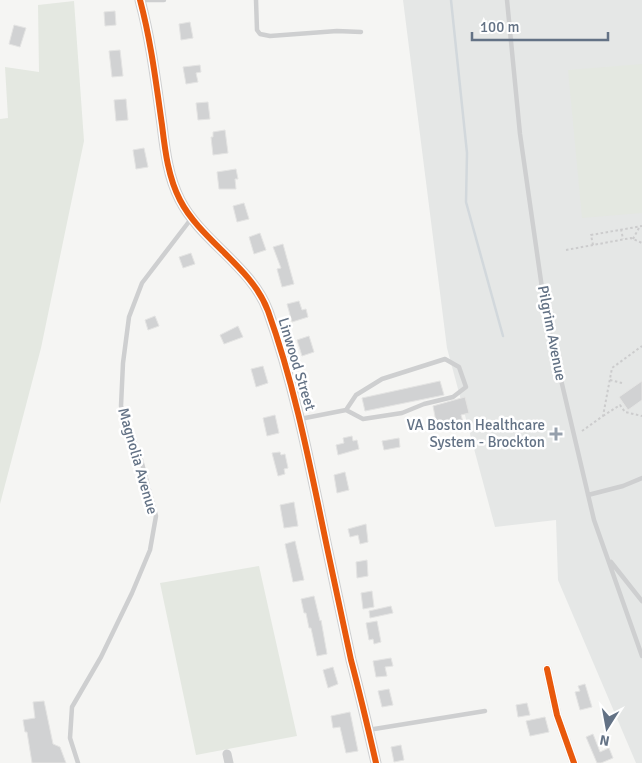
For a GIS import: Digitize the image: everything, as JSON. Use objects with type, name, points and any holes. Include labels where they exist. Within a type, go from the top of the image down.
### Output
[{"type":"street","name":"Linwood Street","points":[[140,0],[146,21],[172,181],[181,202],[192,218],[262,298],[278,341],[300,420],[351,658],[376,763]]},
{"type":"street","points":[[547,669],[557,715],[574,763]]},
{"type":"lane","points":[[140,0],[164,0]]},
{"type":"lane","points":[[256,0],[257,30],[260,34],[270,36],[337,31],[362,32]]},
{"type":"lane","name":"Pilgrim Avenue","points":[[507,0],[521,148],[545,308],[594,520],[642,656]]},
{"type":"lane","name":"Magnolia Avenue","points":[[78,763],[70,738],[72,707],[101,657],[132,593],[150,550],[156,516],[140,456],[121,406],[122,363],[129,318],[142,283],[192,218]]},
{"type":"lane","points":[[300,420],[346,410],[363,419],[402,413],[424,404],[453,397],[466,387],[459,367],[446,359],[382,379],[356,395],[346,410]]},
{"type":"lane","points":[[588,495],[623,486],[642,478]]},
{"type":"lane","points":[[609,558],[642,601]]},
{"type":"lane","points":[[368,730],[485,711]]},
{"type":"path","points":[[593,245],[591,235],[641,225]]},
{"type":"path","points":[[633,239],[641,225]]},
{"type":"path","points":[[621,229],[623,239]]},
{"type":"path","points":[[566,250],[623,239],[633,239],[642,243]]},
{"type":"path","points":[[603,416],[612,368],[642,346]]},
{"type":"path","points":[[610,380],[622,383]]},
{"type":"path","points":[[582,431],[620,405],[625,412],[642,416]]},
{"type":"shaded area","name":"VA Boston Healthcare System - Brockton","points":[[403,0],[642,0],[642,763],[636,763],[558,580],[556,520],[495,527],[447,348]]},
{"type":"shaded area","points":[[74,1],[84,141],[41,348],[0,504],[0,119],[8,118],[5,67],[39,72],[38,5]]},
{"type":"shaded area","points":[[642,64],[642,213],[582,218],[568,70]]},
{"type":"shaded area","points":[[259,566],[297,736],[196,755],[160,583]]},
{"type":"building","points":[[115,11],[116,25],[105,26],[104,12]]},
{"type":"building","points":[[190,22],[193,38],[181,40],[179,24]]},
{"type":"building","points":[[14,25],[26,28],[20,47],[9,44]]},
{"type":"building","points":[[120,50],[123,76],[112,77],[109,51]]},
{"type":"building","points":[[200,65],[201,72],[196,73],[198,82],[186,84],[183,67]]},
{"type":"building","points":[[126,99],[128,120],[116,121],[114,100]]},
{"type":"building","points":[[208,102],[210,119],[198,120],[196,103]]},
{"type":"building","points":[[225,130],[228,153],[213,155],[211,137],[213,137],[213,132]]},
{"type":"building","points":[[144,148],[148,167],[136,169],[133,150]]},
{"type":"building","points":[[236,169],[238,179],[235,179],[236,189],[219,189],[217,172]]},
{"type":"building","points":[[244,203],[249,219],[237,222],[233,206]]},
{"type":"building","points":[[260,233],[266,250],[254,254],[249,237]]},
{"type":"building","points":[[283,244],[294,284],[282,287],[277,269],[281,268],[273,247]]},
{"type":"building","points":[[191,253],[195,264],[183,268],[179,257]]},
{"type":"building","points":[[299,301],[302,310],[306,309],[308,317],[292,322],[287,304]]},
{"type":"building","points":[[155,316],[159,326],[148,330],[145,320]]},
{"type":"building","points":[[238,326],[243,337],[224,344],[220,335]]},
{"type":"building","points":[[309,336],[314,352],[302,356],[297,340]]},
{"type":"building","points":[[263,366],[268,383],[256,387],[251,369]]},
{"type":"building","points":[[440,381],[444,395],[365,411],[362,398]]},
{"type":"building","points":[[642,381],[642,400],[628,410],[619,397]]},
{"type":"building","points":[[465,397],[469,413],[461,415],[463,422],[437,427],[433,406]]},
{"type":"building","points":[[275,415],[279,433],[267,436],[263,418]]},
{"type":"building","points":[[352,436],[353,441],[357,440],[359,449],[338,455],[336,445],[344,443],[343,438]]},
{"type":"building","points":[[399,438],[400,447],[384,450],[382,441]]},
{"type":"building","points":[[280,452],[281,455],[285,454],[288,468],[284,469],[285,474],[278,476],[272,453]]},
{"type":"building","points":[[345,472],[349,490],[337,493],[334,475]]},
{"type":"building","points":[[294,502],[298,526],[284,528],[280,505]]},
{"type":"building","points":[[366,524],[368,542],[360,544],[358,535],[350,537],[348,529]]},
{"type":"building","points":[[295,541],[304,580],[293,582],[285,544]]},
{"type":"building","points":[[367,560],[368,576],[357,578],[356,562]]},
{"type":"building","points":[[372,591],[374,607],[363,609],[361,593]]},
{"type":"building","points":[[314,596],[321,620],[327,654],[317,656],[311,628],[309,628],[301,599]]},
{"type":"building","points":[[391,606],[393,613],[370,618],[369,611]]},
{"type":"building","points":[[377,621],[381,642],[374,644],[373,639],[369,640],[366,623]]},
{"type":"building","points":[[391,658],[393,666],[385,667],[387,676],[376,677],[373,661]]},
{"type":"building","points":[[333,667],[338,684],[328,688],[323,670]]},
{"type":"building","points":[[585,684],[592,707],[580,710],[575,692],[580,691],[578,686]]},
{"type":"building","points":[[389,689],[393,705],[382,707],[378,691]]},
{"type":"building","points":[[44,701],[53,744],[60,747],[66,763],[32,763],[23,720],[35,718],[33,702]]},
{"type":"building","points":[[527,703],[530,715],[518,717],[516,705]]},
{"type":"building","points":[[350,712],[358,751],[346,753],[340,727],[333,728],[331,716]]},
{"type":"building","points":[[545,717],[549,732],[530,736],[526,721]]},
{"type":"building","points":[[593,734],[600,752],[609,748],[613,758],[597,763],[586,737]]},
{"type":"building","points":[[401,745],[404,760],[394,762],[391,747]]},
{"type":"waterway","points":[[451,0],[467,153],[466,202],[503,336]]},
{"type":"cycle path","points":[[140,0],[153,62],[164,144],[176,191],[189,215],[239,267],[260,295],[278,340],[302,430],[351,660],[376,763]]},
{"type":"cycle path","points":[[547,669],[557,715],[574,763]]},
{"type":"place","name":"VA Boston Healthcare System - Brockton","points":[[556,434]]}]
